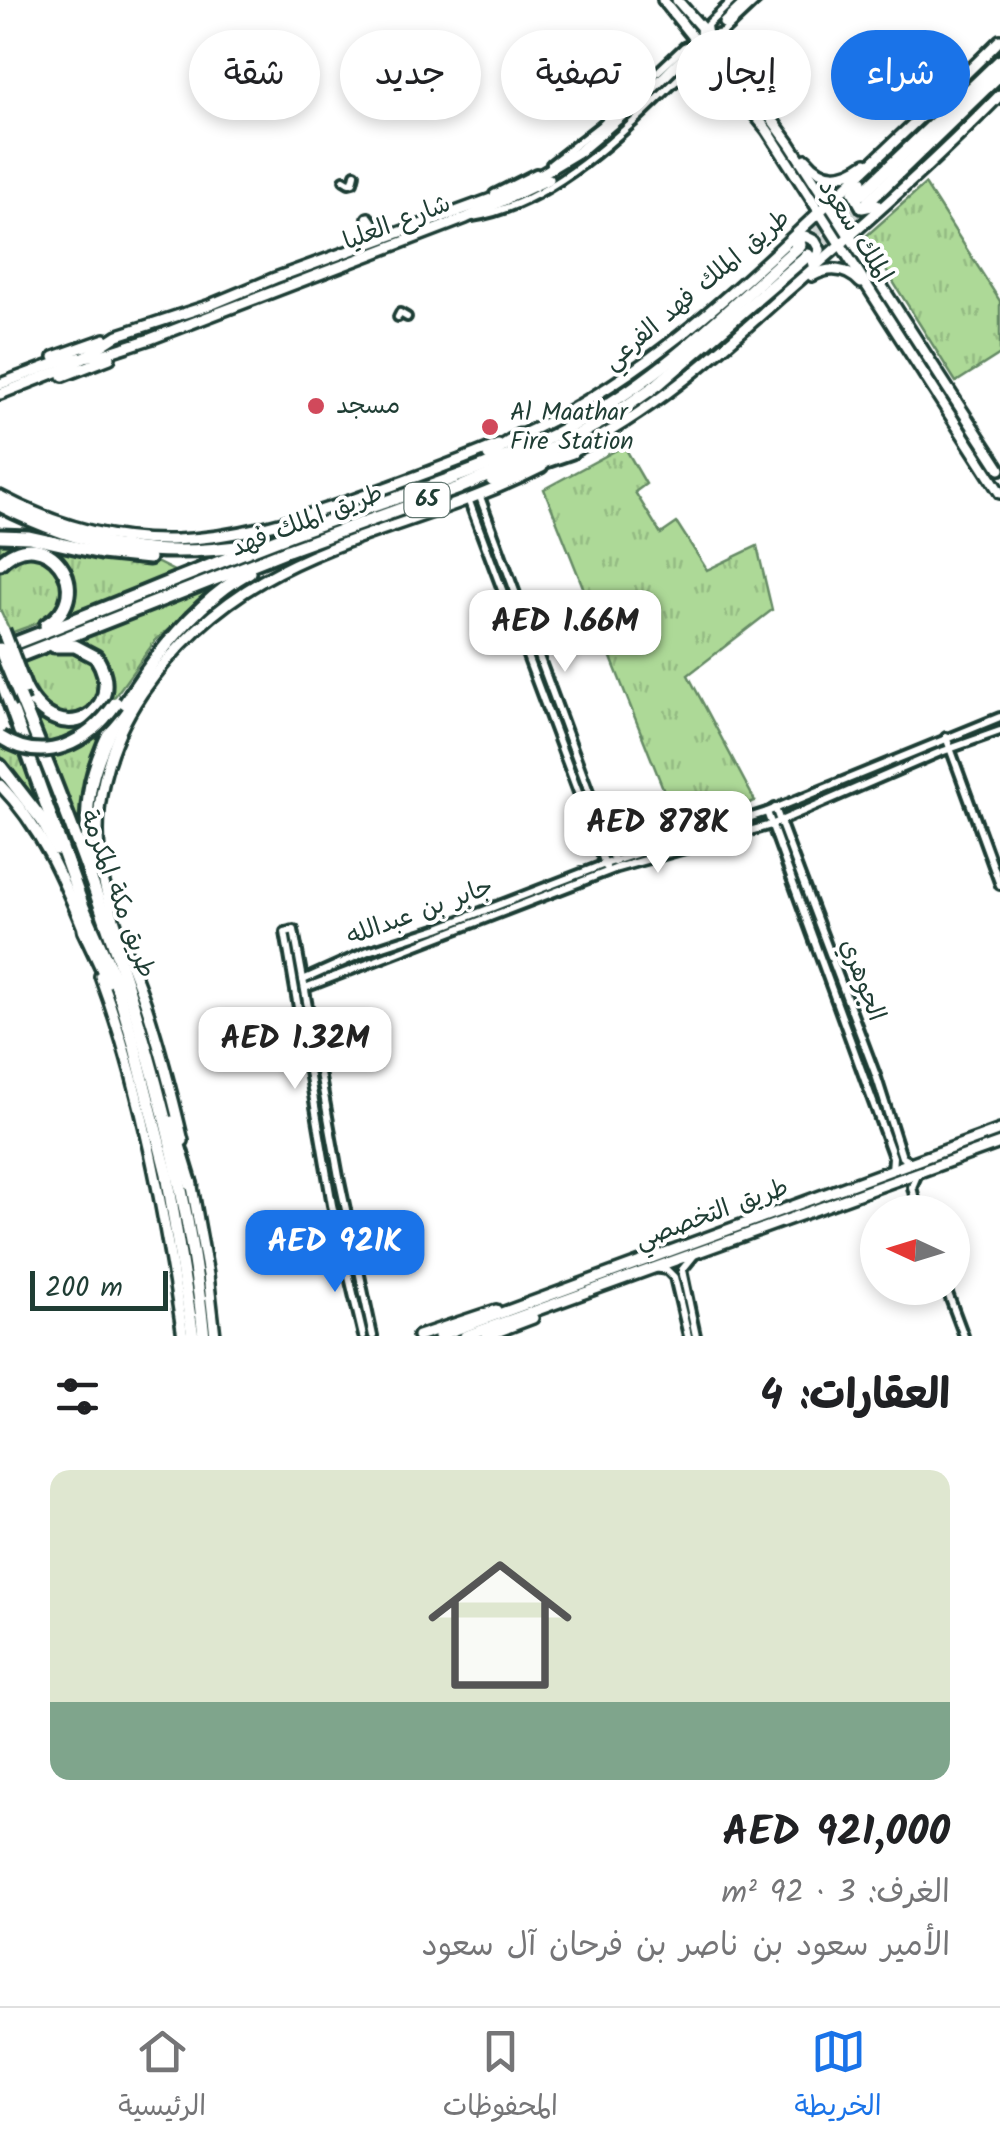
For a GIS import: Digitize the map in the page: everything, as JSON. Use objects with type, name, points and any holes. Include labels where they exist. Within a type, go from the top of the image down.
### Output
[{"type":"highway","points":[[1000,61],[864,198],[1000,74]]},
{"type":"highway","name":"طريق الملك فهد","points":[[0,649],[288,536],[439,484],[570,427],[626,393],[804,250],[657,385],[611,417],[557,446],[463,494],[288,550],[0,663]]},
{"type":"highway","points":[[439,484],[446,475],[500,450],[519,436]]},
{"type":"highway","points":[[463,494],[572,452]]},
{"type":"highway","points":[[0,504],[36,524],[80,539],[138,550],[198,553]]},
{"type":"highway","points":[[0,536],[29,537],[129,557],[198,553],[288,536]]},
{"type":"highway","points":[[0,563],[14,552],[36,549],[56,560],[66,573],[68,592],[60,614],[26,639]]},
{"type":"highway","points":[[0,736],[24,748],[56,750],[88,735],[163,640],[233,583],[288,550]]},
{"type":"highway","points":[[89,880],[87,808],[104,745],[130,695],[167,644],[233,583]]},
{"type":"highway","points":[[1,626],[40,747]]},
{"type":"highway","points":[[24,688],[42,714],[68,722],[94,711],[105,686],[100,664],[86,650],[63,644],[31,652]]},
{"type":"highway","name":"طريق مكة المكرمة","points":[[0,649],[83,907],[109,964],[134,1044],[177,1227],[193,1336]]},
{"type":"highway","name":"طريق مكة المكرمة","points":[[0,676],[40,747],[149,1052],[190,1228],[204,1336]]},
{"type":"highway","points":[[0,766],[42,820],[83,907]]},
{"type":"highway","points":[[84,930],[134,1044]]},
{"type":"highway","points":[[149,1052],[191,1185]]},
{"type":"main road","name":"الملك سعود","points":[[663,0],[694,30]]},
{"type":"main road","name":"الملك سعود","points":[[676,0],[699,30]]},
{"type":"main road","points":[[720,23],[745,0]]},
{"type":"main road","name":"طريق الملك فهد الفرعي","points":[[0,496],[65,525],[135,540],[234,536],[298,519],[519,436],[601,394],[660,351],[830,204],[1000,43]]},
{"type":"main road","name":"شارع العليا","points":[[0,396],[69,367],[118,335],[210,305],[513,191],[580,151],[676,68]]},
{"type":"main road","name":"شارع العليا","points":[[0,382],[64,360],[150,340],[523,193],[582,156],[676,68]]},
{"type":"main road","points":[[215,1336],[191,1185],[166,1072],[102,876],[98,814],[104,777],[125,720],[188,635],[254,584],[295,562],[382,526],[463,494],[479,494],[620,428],[717,355],[1000,95]]},
{"type":"main road","name":"الملك سعود","points":[[759,120],[1000,492]]},
{"type":"main road","name":"الملك سعود","points":[[771,120],[830,204],[1000,468]]},
{"type":"main road","points":[[790,144],[815,169],[833,176],[853,172],[889,148]]},
{"type":"main road","points":[[889,148],[853,192],[854,197],[862,208],[875,208],[907,183]]},
{"type":"main road","points":[[368,218],[378,232],[397,234]]},
{"type":"main road","points":[[748,278],[801,238],[811,238],[820,248],[820,256],[784,294]]},
{"type":"main road","points":[[784,294],[818,272],[839,270],[854,276],[877,303]]},
{"type":"main road","points":[[0,382],[118,335]]},
{"type":"main road","points":[[0,396],[150,340]]},
{"type":"main road","points":[[0,785],[40,834],[84,930],[125,1046],[163,1207]]},
{"type":"main road","points":[[122,941],[149,1052]]},
{"type":"main road","points":[[142,1077],[183,1336]]},
{"type":"main road","name":"طريق التخصصي","points":[[465,1336],[558,1299],[588,1280],[1000,1130]]},
{"type":"main road","name":"طريق التخصصي","points":[[439,1336],[653,1268],[1000,1143]]},
{"type":"main road","points":[[418,1336],[588,1280]]},
{"type":"main road","points":[[486,1336],[558,1299]]},
{"type":"street","points":[[715,30],[733,0]]},
{"type":"street","points":[[707,30],[707,26],[720,23],[757,0]]},
{"type":"street","points":[[674,13],[683,30]]},
{"type":"street","points":[[689,16],[720,23]]},
{"type":"street","points":[[715,30],[720,23]]},
{"type":"street","points":[[344,180],[354,182],[354,174]]},
{"type":"street","points":[[463,494],[611,866]]},
{"type":"street","points":[[479,494],[611,866]]},
{"type":"street","points":[[512,617],[523,612]]},
{"type":"street","name":"جابر بن عبدالله","points":[[304,984],[368,951],[771,810],[1000,716]]},
{"type":"street","name":"جابر بن عبدالله","points":[[611,866],[771,825],[1000,731]]},
{"type":"street","points":[[946,737],[1000,886]]},
{"type":"street","name":"الجوهري","points":[[771,810],[780,821],[877,1078],[902,1157],[912,1163]]},
{"type":"street","name":"الجوهري","points":[[771,810],[771,825],[893,1157],[892,1170]]},
{"type":"street","points":[[363,1336],[332,1205],[289,931],[304,984],[373,1336]]},
{"type":"street","points":[[914,1195],[912,1187],[918,1173]]},
{"type":"street","points":[[688,1336],[683,1265],[698,1252]]},
{"type":"street","points":[[653,1268],[671,1272],[696,1336]]},
{"type":"street","points":[[952,1305],[964,1336]]},
{"type":"green space","points":[[925,184],[1000,301],[1000,354],[956,382],[865,237]]},
{"type":"green space","points":[[624,446],[646,484],[635,492],[661,534],[677,523],[707,570],[757,546],[772,610],[688,675],[755,801],[678,826],[544,489]]},
{"type":"green space","points":[[0,540],[119,560],[158,563],[174,571],[174,575],[60,619],[70,589],[68,568],[53,552],[32,546],[9,550],[0,556]]},
{"type":"green space","points":[[46,554],[65,580],[58,603],[42,621],[11,633],[0,609],[0,566],[9,557]]},
{"type":"green space","points":[[240,574],[193,607],[155,641],[82,736],[47,747],[33,710],[56,724],[73,725],[110,687],[100,656],[72,637]]},
{"type":"green space","points":[[71,646],[94,660],[101,684],[93,706],[85,712],[64,715],[34,698],[19,659],[53,647]]},
{"type":"green space","points":[[117,710],[100,749],[85,851],[49,755],[88,740]]},
{"type":"green space","points":[[0,742],[24,754],[45,818],[0,755]]},
{"type":"tunnel","points":[[717,30],[724,23]]},
{"type":"tunnel","points":[[803,243],[861,194]]},
{"type":"tunnel","points":[[812,252],[868,202]]},
{"type":"place","name":"مسجد","points":[[316,406]]},
{"type":"place","name":"Al Maathar Fire Station","points":[[490,427]]}]
